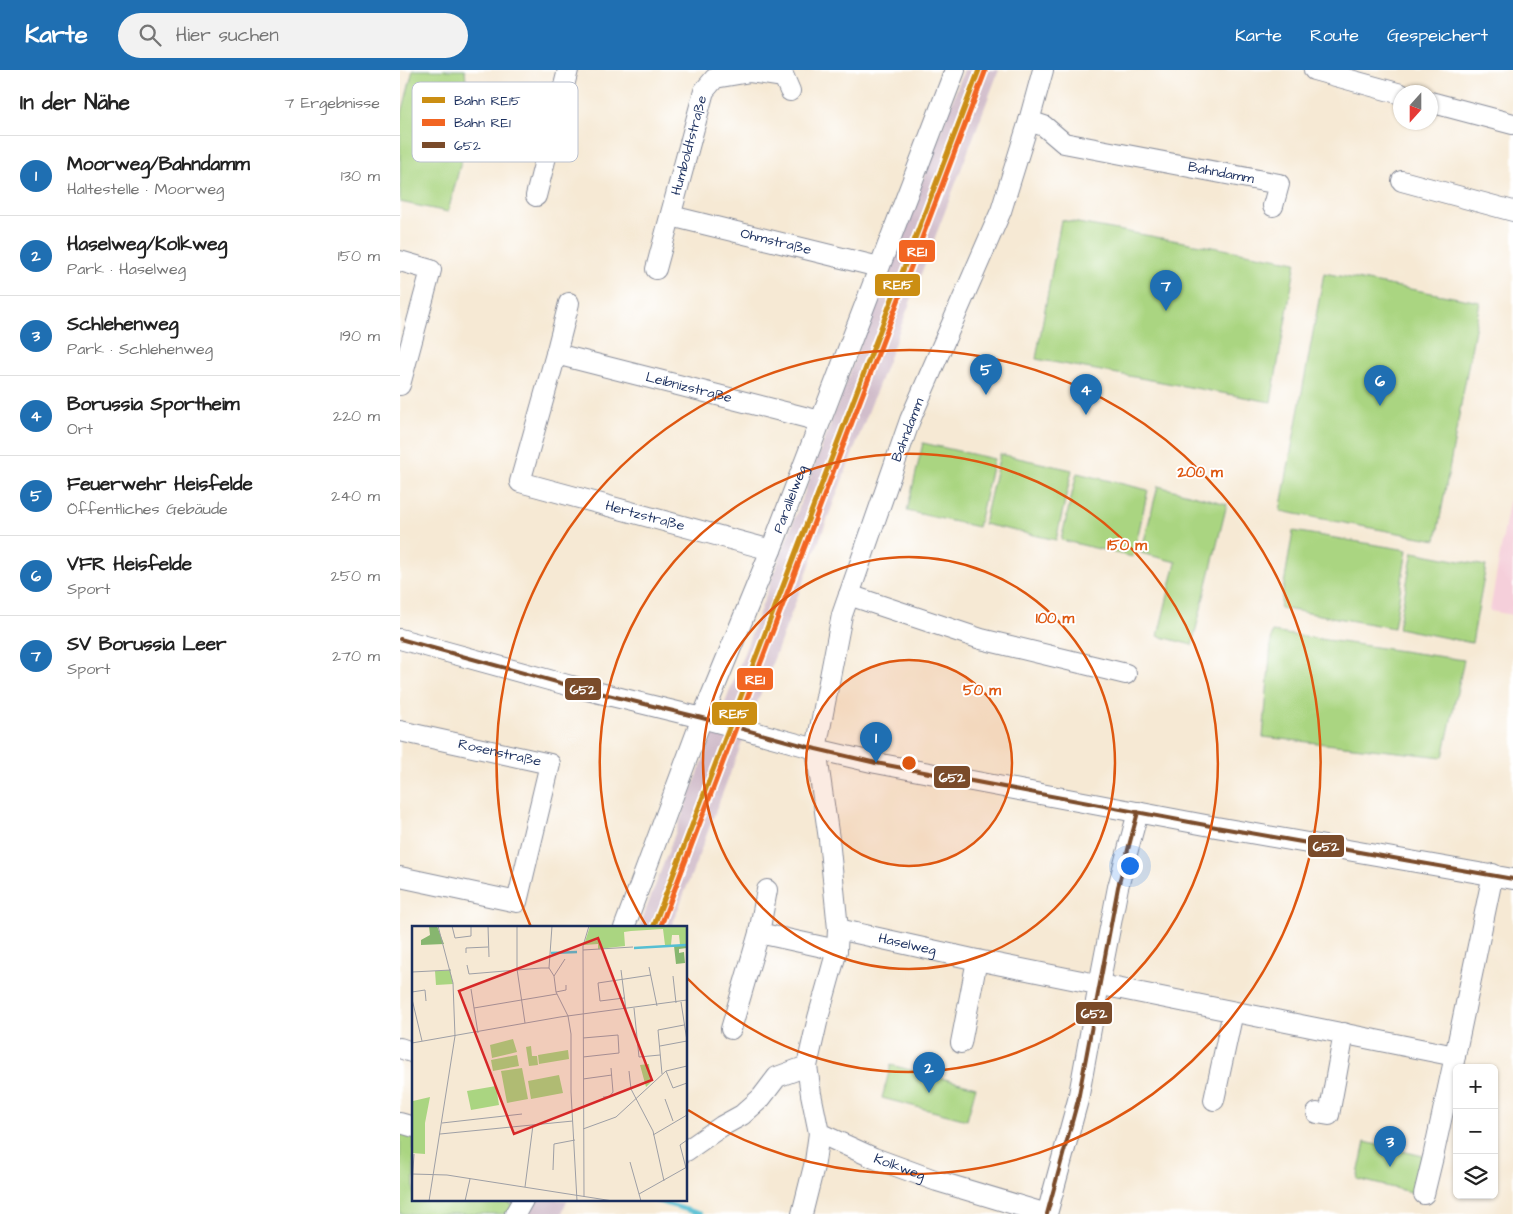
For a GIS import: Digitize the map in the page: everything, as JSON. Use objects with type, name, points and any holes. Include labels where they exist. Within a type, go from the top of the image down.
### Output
[{"type":"street","name":"Parallelweg","points":[[625,926],[702,718],[771,550],[955,70]]},
{"type":"street","name":"Bahndamm","points":[[816,749],[842,616],[849,595],[910,420],[1001,211],[1043,70]]},
{"type":"street","points":[[1314,70],[1356,76],[1393,91]]},
{"type":"street","name":"Humboldtstraße","points":[[656,269],[704,92],[715,78],[750,72],[784,77],[790,91]]},
{"type":"street","points":[[1438,104],[1513,124]]},
{"type":"street","name":"Bahndamm","points":[[1029,121],[1044,126],[1064,143],[1279,184],[1273,206]]},
{"type":"street","points":[[536,196],[545,162]]},
{"type":"street","points":[[1402,181],[1513,211]]},
{"type":"street","name":"Ohmstraße","points":[[671,216],[880,267]]},
{"type":"street","points":[[400,261],[431,270],[400,385]]},
{"type":"street","points":[[556,354],[569,303]]},
{"type":"street","name":"Leibnizstraße","points":[[556,354],[820,421]]},
{"type":"street","name":"Hertzstraße","points":[[556,354],[520,482],[771,550]]},
{"type":"street","points":[[849,595],[981,639],[1126,674]]},
{"type":"street","points":[[400,639],[571,686],[876,763],[1513,879]]},
{"type":"street","name":"Rosenstraße","points":[[400,730],[550,764],[517,902],[400,877]]},
{"type":"street","points":[[802,1214],[815,1162],[819,1133],[807,1066],[837,950],[838,929],[830,839],[816,749]]},
{"type":"street","points":[[1047,1214],[1078,1100],[1098,985],[1118,887],[1138,812]]},
{"type":"street","points":[[1424,1194],[1493,874]]},
{"type":"street","points":[[731,1028],[759,933],[767,890]]},
{"type":"street","name":"Haselweg","points":[[838,929],[1098,985],[1455,1056]]},
{"type":"street","points":[[759,933],[837,950]]},
{"type":"street","points":[[961,1043],[977,960]]},
{"type":"street","points":[[1214,1100],[1233,1012]]},
{"type":"street","points":[[1317,1112],[1329,1115],[1344,1033]]},
{"type":"street","points":[[400,1048],[412,1052]]},
{"type":"street","points":[[688,1149],[742,1115],[761,1098],[777,1076],[807,1066]]},
{"type":"street","name":"Kolkweg","points":[[819,1133],[874,1158],[937,1180],[1047,1214]]},
{"type":"street","points":[[515,1214],[522,1202]]},
{"type":"shaded area","points":[[964,70],[999,70],[672,926],[640,926]]},
{"type":"shaded area","points":[[1513,480],[1513,615],[1490,611]]},
{"type":"shaded area","points":[[533,1202],[566,1202],[562,1214],[529,1214]]},
{"type":"green space","points":[[413,70],[465,70],[466,82],[412,82],[412,162],[461,162],[448,212],[400,202],[400,121]]},
{"type":"green space","points":[[1061,220],[1296,262],[1271,402],[1036,359]]},
{"type":"green space","points":[[1324,273],[1480,302],[1436,540],[1280,511]]},
{"type":"green space","points":[[923,443],[994,459],[978,527],[907,511]]},
{"type":"green space","points":[[1000,454],[1072,470],[1056,540],[984,524]]},
{"type":"green space","points":[[1077,473],[1148,490],[1133,557],[1061,540]]},
{"type":"green space","points":[[1158,486],[1227,504],[1192,645],[1158,636],[1176,562],[1141,553]]},
{"type":"green space","points":[[1293,531],[1407,550],[1394,628],[1280,608]]},
{"type":"green space","points":[[1413,552],[1486,566],[1472,643],[1398,628]]},
{"type":"green space","points":[[1272,632],[1464,660],[1443,757],[1263,737]]},
{"type":"green space","points":[[891,1065],[976,1087],[967,1120],[882,1098]]},
{"type":"green space","points":[[400,1127],[412,1130],[412,1202],[506,1202],[514,1205],[507,1214],[400,1214]]},
{"type":"green space","points":[[1365,1142],[1423,1156],[1414,1193],[1357,1179]]},
{"type":"waterway","points":[[661,1202],[701,1214]]},
{"type":"rail line","name":"RE15","points":[[654,926],[979,70]]},
{"type":"rail line","name":"RE1","points":[[661,926],[985,72]]},
{"type":"transit line","name":"652","points":[[400,639],[571,686],[876,763],[1216,827],[1513,879]]},
{"type":"transit line","name":"652","points":[[1047,1214],[1078,1100],[1118,887],[1138,812]]},
{"type":"place","name":"SV Borussia Leer","points":[[1166,311]]},
{"type":"place","name":"Feuerwehr Heisfelde","points":[[986,395]]},
{"type":"place","name":"VFR Heisfelde","points":[[1380,406]]},
{"type":"place","name":"Borussia Sportheim","points":[[1086,415]]},
{"type":"place","name":"Moorweg/Bahndamm","points":[[876,763]]},
{"type":"place","name":"Haselweg/Kolkweg","points":[[929,1093]]},
{"type":"place","name":"Schlehenweg","points":[[1390,1167]]}]
